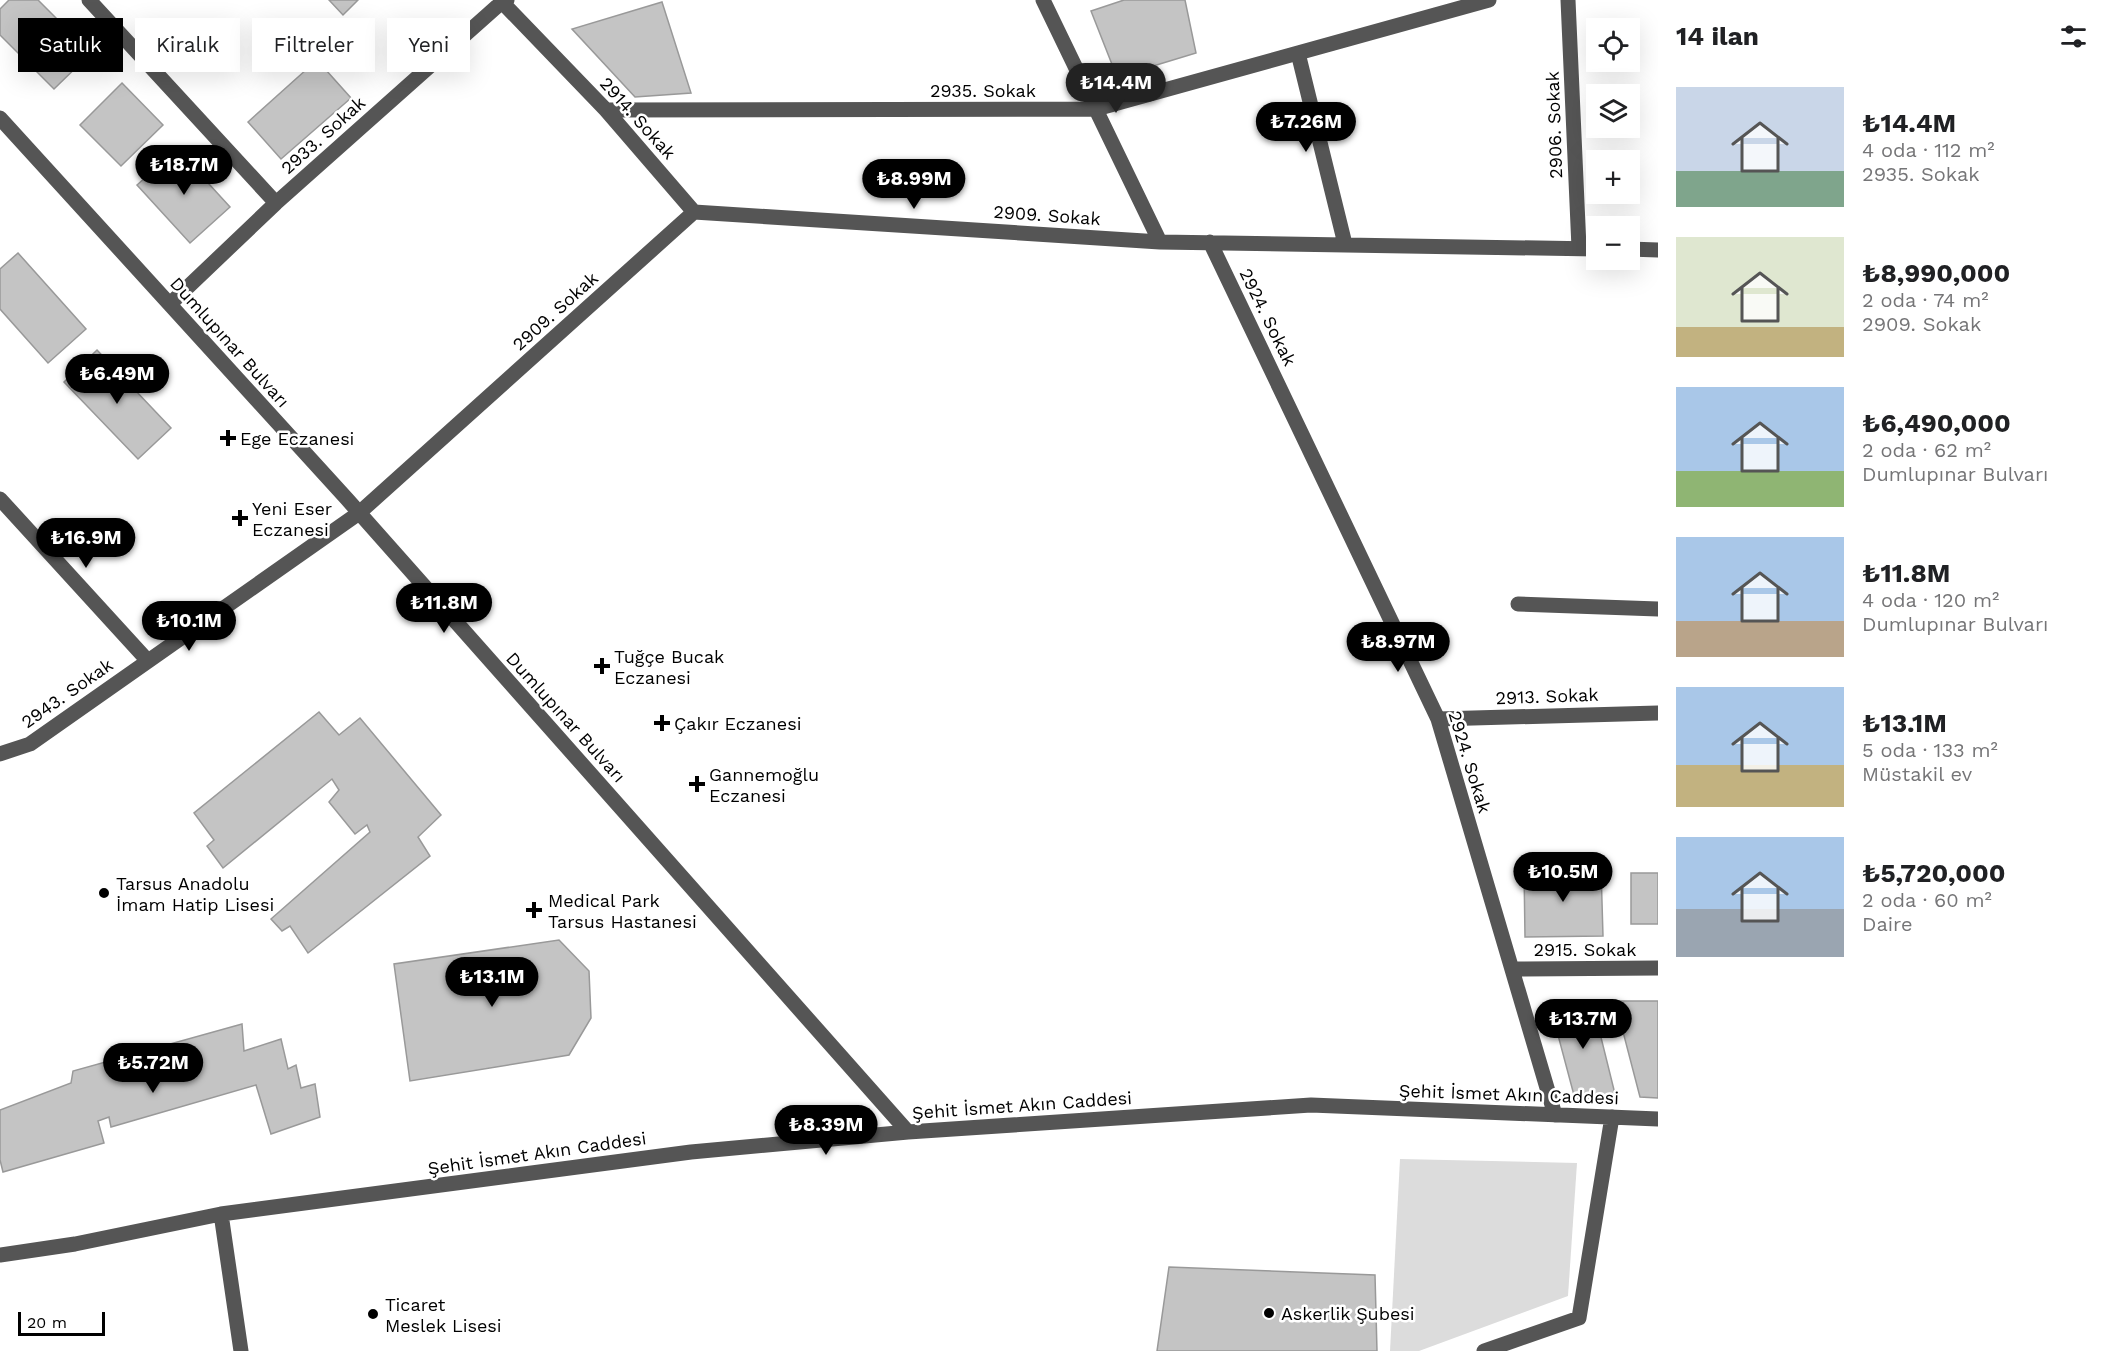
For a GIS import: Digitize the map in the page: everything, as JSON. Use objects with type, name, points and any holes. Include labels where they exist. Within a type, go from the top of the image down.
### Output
[{"type":"street","points":[[89,0],[276,204]]},
{"type":"street","name":"2933. Sokak","points":[[170,304],[276,204],[503,0]]},
{"type":"street","name":"2914. Sokak","points":[[503,0],[606,110],[694,212]]},
{"type":"street","points":[[1043,0],[1160,242]]},
{"type":"street","name":"2935. Sokak","points":[[606,110],[1096,109],[1489,0]]},
{"type":"street","name":"2906. Sokak","points":[[1568,0],[1579,248]]},
{"type":"street","points":[[1298,53],[1345,244]]},
{"type":"street","name":"Dumlupınar Bulvarı","points":[[0,118],[359,513],[908,1132]]},
{"type":"street","name":"2909. Sokak","points":[[359,513],[694,212],[1160,242],[1586,248]]},
{"type":"street","name":"2924. Sokak","points":[[1210,242],[1438,719],[1555,1115]]},
{"type":"street","points":[[1640,249],[1658,250]]},
{"type":"street","points":[[0,499],[148,661]]},
{"type":"street","name":"2943. Sokak","points":[[0,754],[30,744],[359,513]]},
{"type":"street","points":[[1518,604],[1658,609]]},
{"type":"street","name":"2913. Sokak","points":[[1438,719],[1658,713]]},
{"type":"street","name":"2915. Sokak","points":[[1512,969],[1658,968]]},
{"type":"street","name":"Şehit İsmet Akın Caddesi","points":[[0,1255],[75,1244],[221,1214],[691,1152],[908,1132],[1311,1105],[1658,1119]]},
{"type":"street","points":[[1484,1351],[1579,1318],[1612,1118]]},
{"type":"street","points":[[221,1214],[241,1351]]},
{"type":"shaded area","points":[[1400,1159],[1577,1163],[1568,1296],[1419,1351],[1390,1351]]},
{"type":"building","points":[[9,0],[38,0],[56,18],[18,18],[18,53],[0,35],[0,9]]},
{"type":"building","points":[[329,0],[358,0],[343,15]]},
{"type":"building","points":[[1124,0],[1185,0],[1196,53],[1117,77],[1091,11]]},
{"type":"building","points":[[662,2],[691,93],[635,97],[572,29]]},
{"type":"building","points":[[37,72],[71,72],[54,89]]},
{"type":"building","points":[[304,72],[328,72],[351,98],[281,159],[248,122]]},
{"type":"building","points":[[122,83],[163,125],[121,166],[80,125]]},
{"type":"building","points":[[177,149],[230,207],[190,243],[137,185]]},
{"type":"building","points":[[18,253],[86,329],[48,363],[0,309],[0,269]]},
{"type":"building","points":[[97,350],[171,428],[138,459],[64,382]]},
{"type":"building","points":[[319,712],[339,735],[360,718],[441,815],[418,837],[430,856],[308,953],[290,926],[282,931],[271,919],[370,832],[367,825],[355,834],[329,802],[339,790],[332,779],[223,868],[207,846],[214,840],[194,813]]},
{"type":"building","points":[[1601,868],[1603,936],[1525,937],[1524,870]]},
{"type":"building","points":[[1631,873],[1658,873],[1658,924],[1631,924]]},
{"type":"building","name":"Medical Park Tarsus Hastanesi","points":[[559,940],[589,971],[591,1018],[569,1055],[410,1081],[394,964]]},
{"type":"building","points":[[1592,1001],[1616,1098],[1575,1099],[1550,1005]]},
{"type":"building","points":[[1615,1001],[1658,1001],[1658,1098],[1640,1097]]},
{"type":"building","points":[[242,1024],[244,1051],[281,1039],[288,1069],[296,1065],[301,1088],[315,1084],[320,1117],[271,1134],[256,1085],[111,1127],[109,1117],[98,1121],[104,1143],[3,1172],[0,1160],[0,1110],[71,1083],[73,1071]]},
{"type":"building","name":"Askerlik Şubesi","points":[[1169,1267],[1375,1275],[1377,1351],[1157,1351]]},
{"type":"place","name":"Ege Eczanesi","points":[[228,438]]},
{"type":"place","name":"Yeni Eser Eczanesi","points":[[240,518]]},
{"type":"place","name":"Tuğçe Bucak Eczanesi","points":[[602,666]]},
{"type":"place","name":"Çakır Eczanesi","points":[[662,723]]},
{"type":"place","name":"Gannemoğlu Eczanesi","points":[[697,784]]},
{"type":"place","name":"Tarsus Anadolu İmam Hatip Lisesi","points":[[104,893]]},
{"type":"place","name":"Medical Park Tarsus Hastanesi","points":[[534,910]]},
{"type":"place","name":"Askerlik Şubesi","points":[[1269,1313]]},
{"type":"place","name":"Ticaret Meslek Lisesi","points":[[373,1314]]}]
